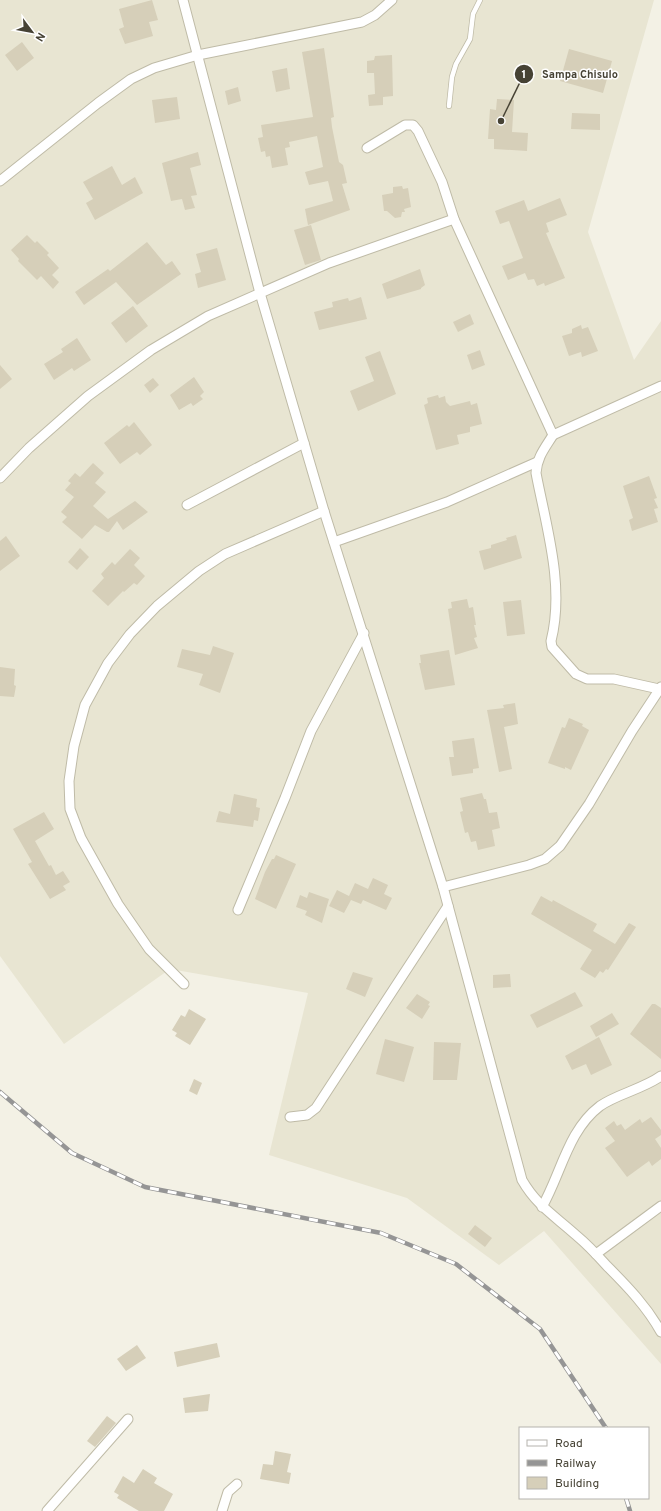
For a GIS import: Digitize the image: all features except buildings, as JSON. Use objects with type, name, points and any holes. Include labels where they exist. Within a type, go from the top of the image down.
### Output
[{"type":"street","points":[[183,0],[260,293],[324,511],[364,633],[443,887],[522,1180],[531,1196],[542,1207],[578,1236],[638,1298],[653,1317],[661,1332]]},
{"type":"street","points":[[0,181],[98,103],[132,79],[154,68],[198,55],[362,22],[376,15],[392,0]]},
{"type":"street","points":[[367,148],[405,125],[412,125],[418,131],[442,182],[454,219],[553,435]]},
{"type":"street","points":[[0,478],[30,448],[88,396],[151,350],[208,316],[329,263],[454,219]]},
{"type":"street","points":[[443,887],[529,865],[545,858],[560,846],[589,804],[660,688],[614,680],[587,679],[576,674],[567,666],[552,647],[551,641],[556,599],[554,572],[536,473],[537,462],[553,435],[661,386]]},
{"type":"street","points":[[187,504],[304,443]]},
{"type":"street","points":[[334,542],[447,502],[537,462]]},
{"type":"street","points":[[184,984],[149,949],[118,904],[81,838],[70,809],[69,781],[73,753],[85,705],[108,663],[130,634],[157,606],[198,571],[225,554],[324,511]]},
{"type":"street","points":[[238,910],[285,798],[311,730],[364,633]]},
{"type":"street","points":[[290,1117],[307,1114],[316,1108],[448,906]]},
{"type":"street","points":[[542,1207],[551,1191],[574,1138],[586,1120],[600,1106],[661,1076]]},
{"type":"street","points":[[596,1254],[661,1206]]},
{"type":"street","points":[[46,1511],[128,1419]]},
{"type":"street","points":[[222,1511],[228,1492],[237,1484]]},
{"type":"lane","points":[[449,106],[454,70],[470,39],[473,14],[480,0]]},
{"type":"shaded area","points":[[0,0],[654,0],[588,232],[634,360],[661,321],[661,1364],[544,1231],[499,1265],[407,1198],[269,1155],[308,993],[170,969],[64,1044],[0,956]]},
{"type":"railway","points":[[0,1092],[72,1153],[145,1187],[381,1233],[456,1264],[540,1329],[605,1427]]},
{"type":"railway","points":[[626,1499],[630,1511]]},
{"type":"place","name":"Sampa Chisulo","points":[[501,121]]}]
